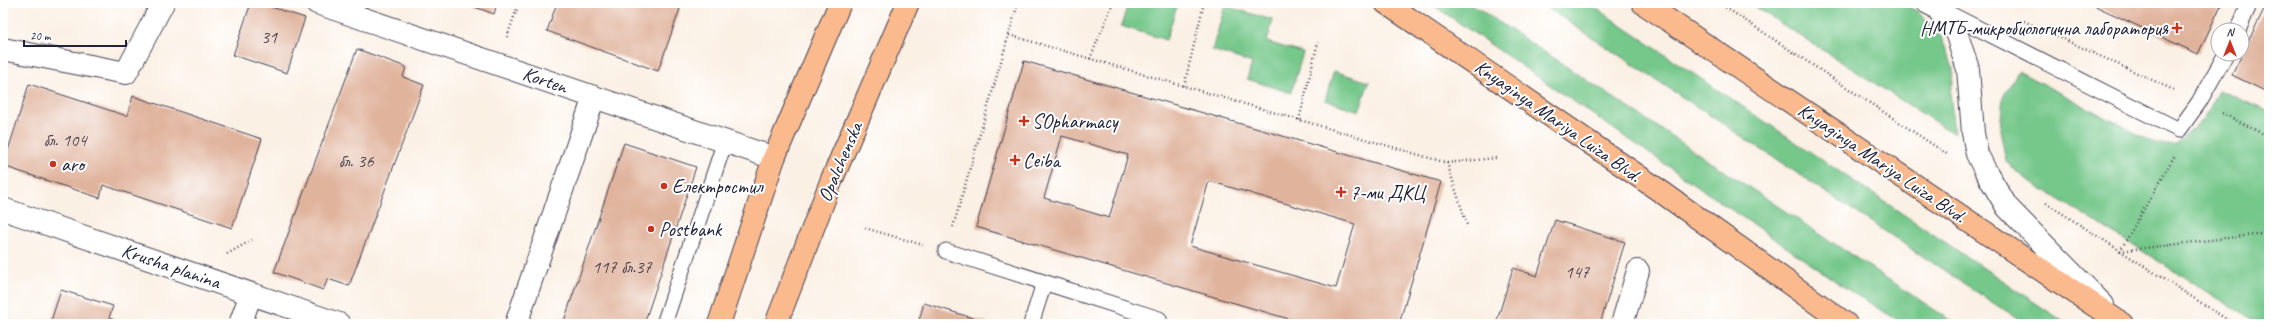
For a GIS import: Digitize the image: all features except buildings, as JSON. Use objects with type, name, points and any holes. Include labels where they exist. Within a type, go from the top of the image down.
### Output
[{"type":"main road","points":[[719,324],[774,158],[840,3]]},
{"type":"main road","name":"Opalchenska","points":[[776,324],[832,179],[908,3]]},
{"type":"main road","name":"Knyaginya Mariya Luiza Blvd.","points":[[1386,3],[1663,193],[1846,324]]},
{"type":"main road","name":"Knyaginya Mariya Luiza Blvd.","points":[[1643,3],[2121,324]]},
{"type":"street","points":[[3,49],[126,73],[163,3]]},
{"type":"street","name":"Korten","points":[[317,3],[774,158]]},
{"type":"street","name":"Knyaginya Mariya Luiza Blvd.","points":[[1932,5],[1956,32],[1968,69],[1973,133],[1978,154],[1985,170],[2007,207],[2121,324]]},
{"type":"street","points":[[516,324],[594,97]]},
{"type":"street","name":"Krusha planina","points":[[3,209],[339,324]]},
{"type":"street","points":[[1622,324],[1638,271]]},
{"type":"street","points":[[240,324],[251,294]]},
{"type":"lane","points":[[2242,22],[2250,3]]},
{"type":"lane","points":[[1932,5],[2179,130],[2199,102],[2222,62]]},
{"type":"lane","points":[[664,324],[725,141]]},
{"type":"lane","points":[[946,251],[1160,319]]},
{"type":"lane","points":[[1031,324],[1044,282]]},
{"type":"path","points":[[498,64],[519,3]]},
{"type":"path","points":[[865,228],[946,251],[1018,3]]},
{"type":"path","points":[[1090,59],[1113,3]]},
{"type":"path","points":[[1184,86],[1204,3]]},
{"type":"path","points":[[1719,3],[1941,151],[1985,170]]},
{"type":"path","points":[[2020,18],[2199,102],[2269,137]]},
{"type":"path","points":[[1009,35],[1447,163],[1496,158]]},
{"type":"path","points":[[1300,120],[1318,42]]},
{"type":"path","points":[[2119,251],[2180,146],[2179,130]]},
{"type":"path","points":[[1447,163],[1467,225]]},
{"type":"path","points":[[2042,200],[2234,324]]},
{"type":"path","points":[[2119,251],[2269,233]]},
{"type":"green space","points":[[1128,3],[1178,3],[1166,40],[1121,26]]},
{"type":"green space","points":[[1430,3],[1470,3],[1956,324],[1904,324],[1853,293]]},
{"type":"green space","points":[[1540,3],[1588,3],[2067,324],[2025,324]]},
{"type":"green space","points":[[1749,3],[1900,3],[1917,11],[1940,34],[1953,68],[1951,99],[1954,134]]},
{"type":"green space","points":[[1225,6],[1273,20],[1267,42],[1303,53],[1291,93],[1247,79],[1252,63],[1212,50]]},
{"type":"green space","points":[[1334,71],[1369,82],[1359,111],[1325,100]]},
{"type":"green space","points":[[2018,71],[2156,144],[2176,144],[2204,119],[2219,90],[2269,112],[2269,324],[2259,324],[2025,178],[2006,162],[2000,129],[2003,97]]},
{"type":"place","name":"НМТБ-микробиологична лаборатория","points":[[2177,28]]},
{"type":"place","name":"SOpharmacy","points":[[1024,121]]},
{"type":"place","name":"Ceiba","points":[[1015,160]]},
{"type":"place","name":"aro","points":[[53,164]]},
{"type":"place","name":"Електростил","points":[[664,186]]},
{"type":"place","name":"7-ми ДКЦ","points":[[1341,192]]},
{"type":"place","name":"Postbank","points":[[651,229]]}]
